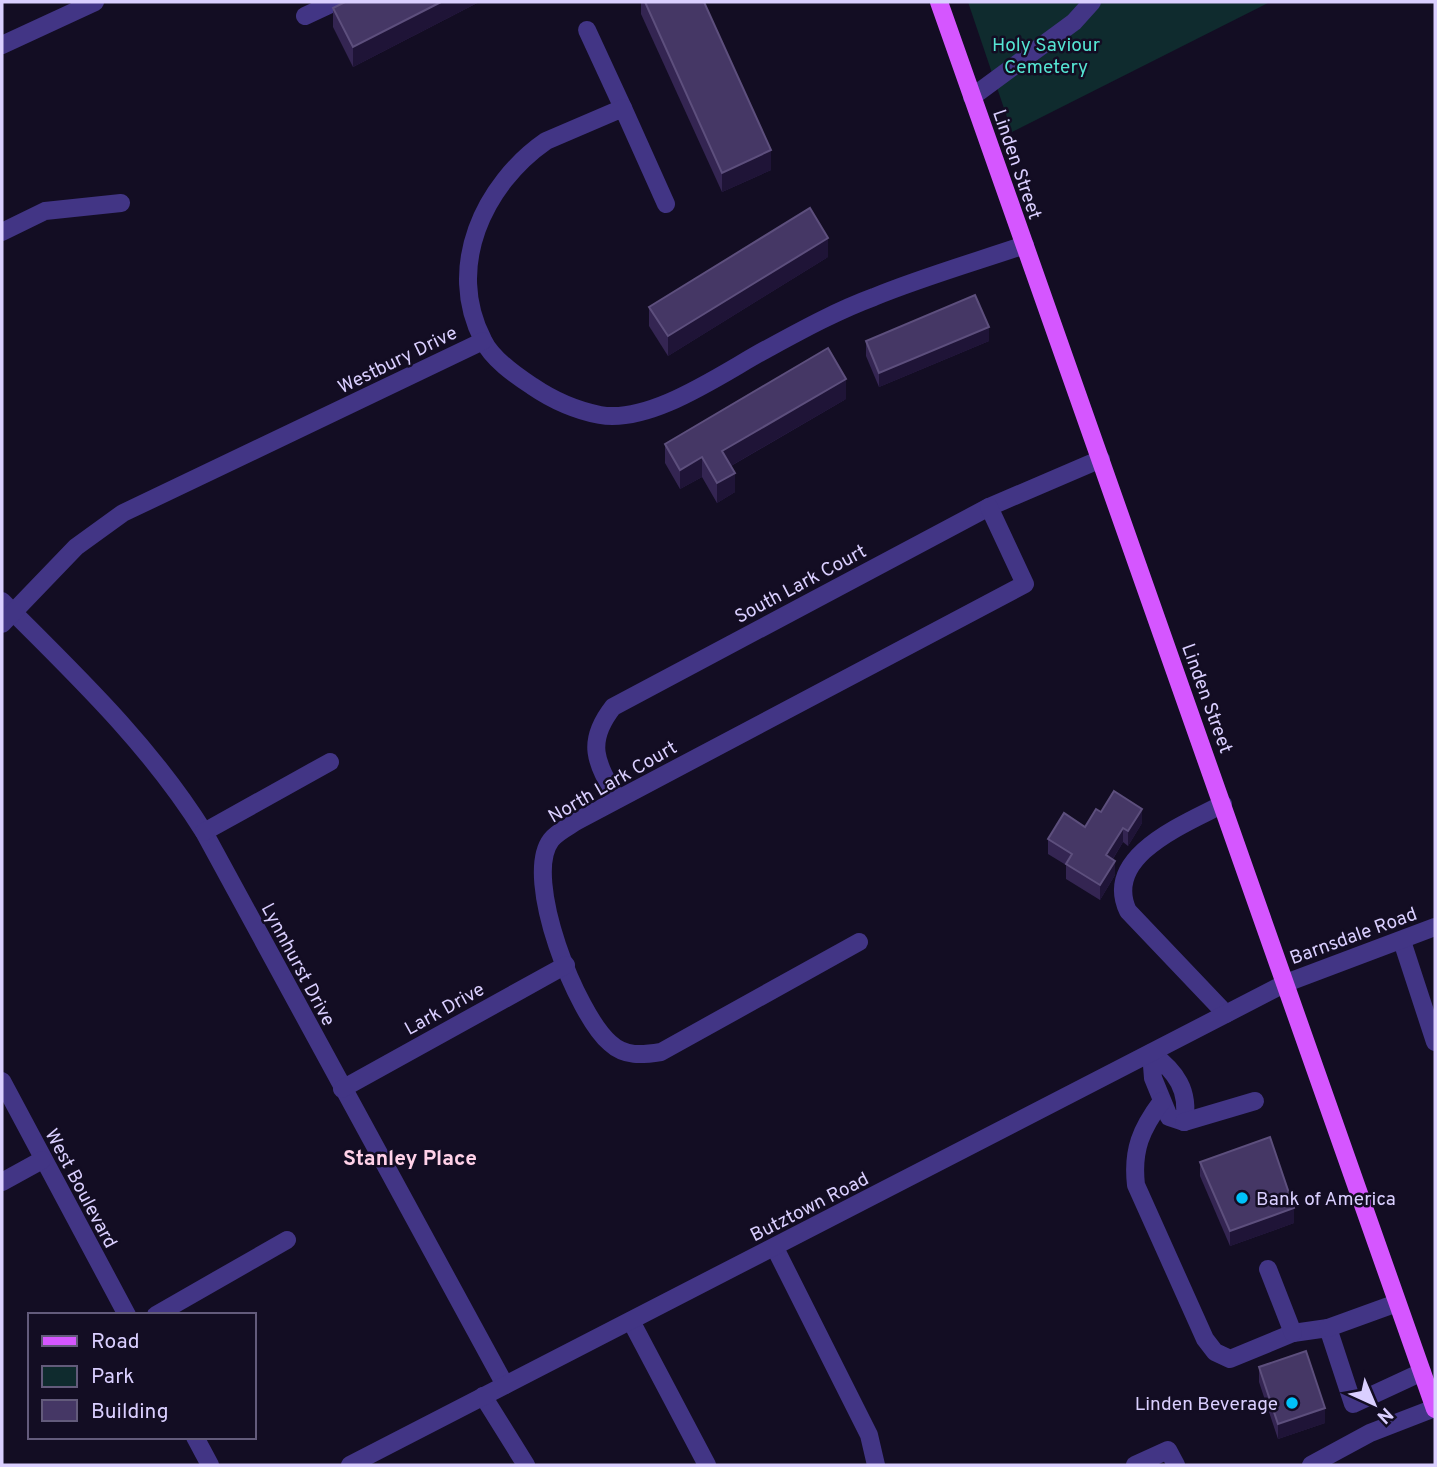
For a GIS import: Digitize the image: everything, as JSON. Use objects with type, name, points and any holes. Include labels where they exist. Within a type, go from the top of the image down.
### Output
[{"type":"main road","name":"Linden Street","points":[[939,2],[1435,1409]]},
{"type":"street","points":[[2,45],[95,2]]},
{"type":"street","points":[[306,16],[335,2]]},
{"type":"street","points":[[972,97],[1074,23],[1092,2]]},
{"type":"street","points":[[587,30],[666,204]]},
{"type":"street","points":[[483,341],[469,287],[471,248],[479,221],[499,183],[523,157],[545,141],[622,108]]},
{"type":"street","points":[[2,232],[46,211],[121,203]]},
{"type":"street","name":"Westbury Drive","points":[[5,612],[76,547],[123,513],[483,341],[506,366],[547,396],[578,410],[618,417],[669,401],[814,323],[874,296],[1025,245]]},
{"type":"street","name":"South Lark Court","points":[[617,799],[597,757],[598,726],[613,707],[989,507],[1101,458]]},
{"type":"street","name":"North Lark Court","points":[[859,942],[661,1052],[629,1054],[612,1045],[600,1033],[566,965],[545,902],[542,884],[544,860],[551,840],[577,821],[1026,584],[989,507]]},
{"type":"street","name":"Lynnhurst Drive","points":[[5,612],[125,725],[178,791],[204,832],[505,1385]]},
{"type":"street","points":[[204,832],[330,762]]},
{"type":"street","points":[[1223,804],[1143,850],[1127,870],[1121,896],[1128,911],[1226,1014]]},
{"type":"street","name":"Barnsdale Road","points":[[1286,982],[1435,927]]},
{"type":"street","points":[[1402,941],[1435,1042]]},
{"type":"street","name":"Lark Drive","points":[[342,1088],[566,965]]},
{"type":"street","name":"Butztown Road","points":[[350,1465],[1286,982]]},
{"type":"street","points":[[1151,1053],[1153,1078],[1169,1117],[1184,1122],[1255,1101]]},
{"type":"street","points":[[1151,1053],[1172,1068],[1187,1104],[1184,1122]]},
{"type":"street","name":"West Boulevard","points":[[2,1081],[126,1313]]},
{"type":"street","points":[[1162,1101],[1144,1125],[1136,1145],[1136,1185],[1205,1339],[1215,1352],[1230,1359],[1293,1333],[1328,1328],[1397,1303]]},
{"type":"street","points":[[2,1182],[42,1160]]},
{"type":"street","points":[[160,1313],[288,1240]]},
{"type":"street","points":[[775,1248],[869,1435],[876,1465]]},
{"type":"street","points":[[1268,1269],[1293,1333]]},
{"type":"street","points":[[631,1321],[707,1465]]},
{"type":"street","points":[[1328,1328],[1353,1404],[1422,1373]]},
{"type":"street","points":[[483,1396],[526,1465]]},
{"type":"street","points":[[1311,1465],[1370,1433],[1435,1409]]},
{"type":"street","points":[[196,1439],[210,1465]]},
{"type":"street","points":[[1135,1465],[1172,1458]]},
{"type":"green space","name":"Holy Saviour Cemetery","points":[[968,2],[1270,2],[1012,132]]},
{"type":"building","points":[[345,2],[441,2],[353,47],[333,8]]},
{"type":"building","points":[[645,2],[704,2],[771,150],[722,173]]},
{"type":"building","points":[[810,208],[828,238],[668,336],[649,307]]},
{"type":"building","points":[[975,295],[989,327],[879,373],[866,341]]},
{"type":"building","points":[[828,348],[846,379],[722,451],[735,473],[717,483],[702,457],[680,470],[665,444]]},
{"type":"building","points":[[1114,791],[1142,809],[1128,831],[1123,828],[1106,855],[1115,861],[1100,885],[1066,864],[1072,854],[1048,839],[1064,813],[1085,827],[1096,809],[1101,812]]},
{"type":"building","points":[[1270,1137],[1294,1208],[1230,1231],[1200,1162]]},
{"type":"building","name":"Linden Beverage","points":[[1306,1351],[1325,1408],[1278,1424],[1259,1367]]},
{"type":"place","name":"Bank of America","points":[[1242,1198]]},
{"type":"place","name":"Linden Beverage","points":[[1292,1403]]},
{"type":"district","name":"Stanley Place","points":[[410,1158]]}]
